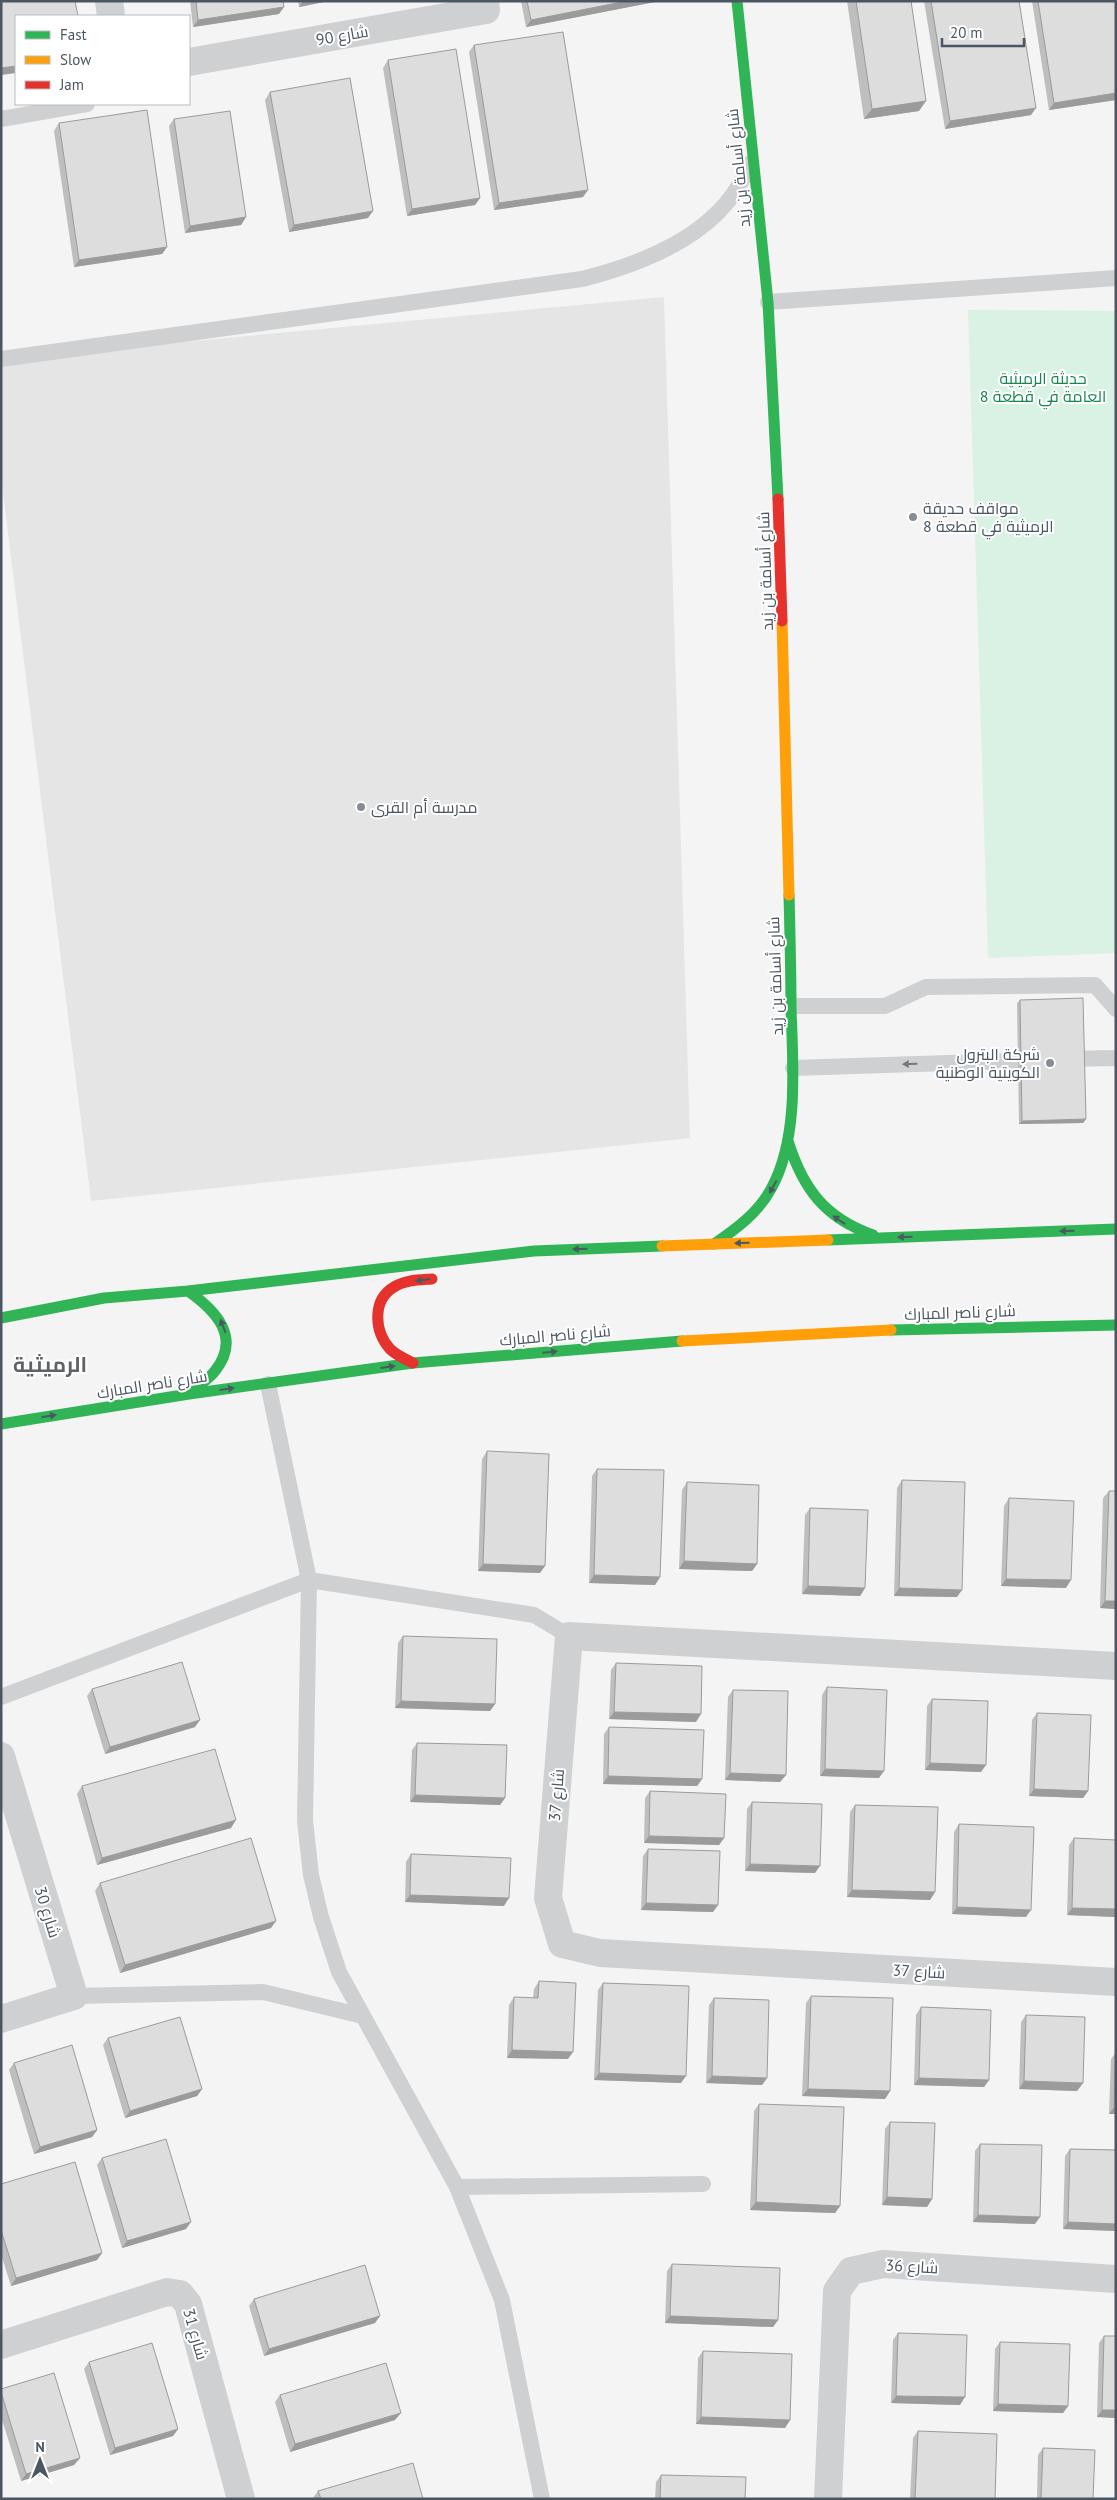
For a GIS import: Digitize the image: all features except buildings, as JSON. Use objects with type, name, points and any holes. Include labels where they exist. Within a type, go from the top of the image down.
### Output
[{"type":"street","points":[[109,1],[111,15]]},
{"type":"street","name":"شارع 90","points":[[190,62],[486,10],[485,1]]},
{"type":"street","name":"شارع أسامة بن زيد","points":[[714,1244],[745,1223],[758,1209],[778,1177],[788,1141],[793,1068],[793,1006],[778,452],[768,302],[737,1]]},
{"type":"street","name":"شارع أسامة بن زيد","points":[[788,1141],[793,1161],[802,1180],[828,1212],[864,1232],[884,1238]]},
{"type":"street","points":[[1,1318],[104,1298],[188,1291],[534,1251],[1116,1229]]},
{"type":"street","points":[[519,1263],[534,1251]]},
{"type":"street","points":[[414,1363],[392,1351],[378,1332],[378,1306],[386,1292],[404,1282],[443,1278]]},
{"type":"street","points":[[188,1291],[209,1305],[219,1316],[226,1330],[223,1358],[213,1373],[189,1394]]},
{"type":"street","name":"شارع ناصر المبارك","points":[[1,1424],[189,1394],[414,1363],[707,1339],[958,1328],[1116,1325]]},
{"type":"street","points":[[569,1636],[1116,1666]]},
{"type":"street","name":"شارع 37","points":[[569,1636],[548,1898],[562,1944],[600,1953],[1116,1982]]},
{"type":"street","name":"شارع 30","points":[[1,1756],[74,1996]]},
{"type":"street","points":[[1,2019],[74,1996]]},
{"type":"street","name":"شارع 36","points":[[828,2499],[837,2291],[851,2271],[882,2264],[1116,2279]]},
{"type":"street","name":"شارع 31","points":[[1,2345],[167,2292],[180,2294],[188,2304],[241,2499]]},
{"type":"lane","points":[[1,119],[81,105]]},
{"type":"lane","points":[[1,359],[582,279],[613,271],[668,249],[690,235],[719,211],[742,183],[753,152]]},
{"type":"lane","points":[[768,302],[1116,278]]},
{"type":"lane","points":[[793,1006],[885,1006],[926,987],[1095,985],[1116,1009]]},
{"type":"lane","points":[[793,1068],[1116,1058]]},
{"type":"lane","points":[[268,1384],[309,1580],[305,1821],[311,1874],[321,1917],[340,1972],[457,2187],[502,2300],[542,2499]]},
{"type":"lane","points":[[1,1697],[309,1580],[534,1615],[569,1636]]},
{"type":"lane","points":[[74,1996],[263,1992],[364,2016]]},
{"type":"lane","points":[[457,2187],[703,2184]]},
{"type":"shaded area","name":"مدرسة أم القرى","points":[[664,297],[690,1138],[91,1201],[1,477],[1,359]]},
{"type":"green space","name":"حديثة الرميثية العامة في قطعة 8","points":[[968,310],[1116,311],[1116,953],[988,958]]},
{"type":"traffic: fast","points":[[737,1],[768,302],[778,499]]},
{"type":"traffic: fast","points":[[714,1244],[746,1220],[760,1206],[771,1189],[780,1169],[786,1148],[790,1125],[793,1077],[789,895]]},
{"type":"traffic: fast","points":[[788,1141],[801,1174],[818,1200],[842,1220],[873,1235]]},
{"type":"traffic: fast","points":[[828,1240],[1116,1229]]},
{"type":"traffic: fast","points":[[1,1318],[104,1298],[188,1291],[534,1251],[662,1246]]},
{"type":"traffic: fast","points":[[188,1291],[216,1316],[222,1325],[226,1347],[223,1359],[215,1371],[189,1394]]},
{"type":"traffic: fast","points":[[891,1330],[1116,1325]]},
{"type":"traffic: fast","points":[[1,1424],[189,1394],[413,1363],[682,1341]]},
{"type":"traffic: slow","points":[[782,621],[789,895]]},
{"type":"traffic: slow","points":[[662,1246],[828,1240]]},
{"type":"traffic: slow","points":[[682,1341],[891,1330]]},
{"type":"traffic: jam","points":[[778,499],[782,621]]},
{"type":"traffic: jam","points":[[413,1363],[395,1353],[385,1342],[378,1325],[379,1308],[382,1300],[394,1287],[412,1281],[432,1279]]},
{"type":"place","name":"مواقف حديقة الرميثية في قطعة 8","points":[[913,517]]},
{"type":"place","name":"مدرسة أم القرى","points":[[361,807]]},
{"type":"place","name":"شركة البترول الكويتية الوطنية","points":[[1050,1063]]},
{"type":"district","name":"الرميثية","points":[[50,1364]]}]
